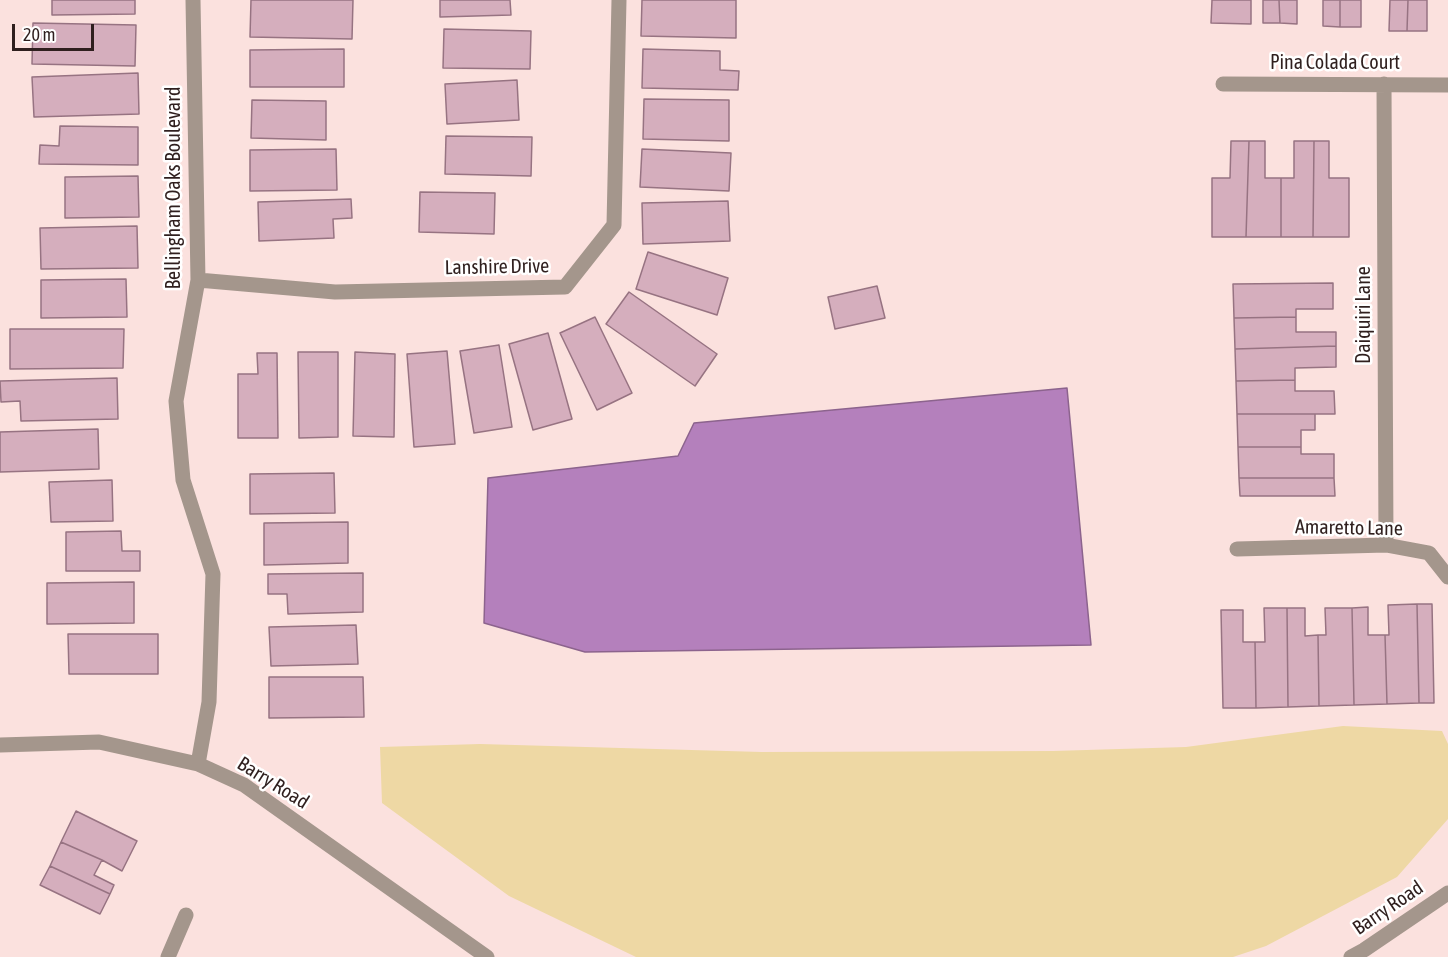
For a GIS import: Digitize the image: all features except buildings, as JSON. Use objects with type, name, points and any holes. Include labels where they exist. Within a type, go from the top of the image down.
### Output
[{"type":"street","name":"Bellingham Oaks Boulevard","points":[[193,0],[198,280],[176,401],[183,480],[213,574],[209,702],[198,764]]},
{"type":"street","name":"Lanshire Drive","points":[[198,280],[335,292],[565,287],[614,225],[619,0]]},
{"type":"street","name":"Pina Colada Court","points":[[1223,84],[1448,85]]},
{"type":"street","name":"Daiquiri Lane","points":[[1384,84],[1386,545]]},
{"type":"street","name":"Amaretto Lane","points":[[1236,549],[1386,545],[1429,553],[1448,577]]},
{"type":"street","name":"Barry Road","points":[[0,745],[99,742],[198,764],[244,784],[487,957]]},
{"type":"street","name":"Barry Road","points":[[1351,957],[1448,893]]},
{"type":"street","points":[[168,957],[186,915]]},
{"type":"shaded area","points":[[1067,388],[1091,645],[585,652],[484,623],[488,478],[678,456],[694,423]]},
{"type":"shaded area","points":[[1343,726],[1442,731],[1448,744],[1448,819],[1397,877],[1266,946],[1233,957],[636,957],[509,896],[382,803],[380,747],[480,744],[762,752],[1053,751],[1186,747]]}]
